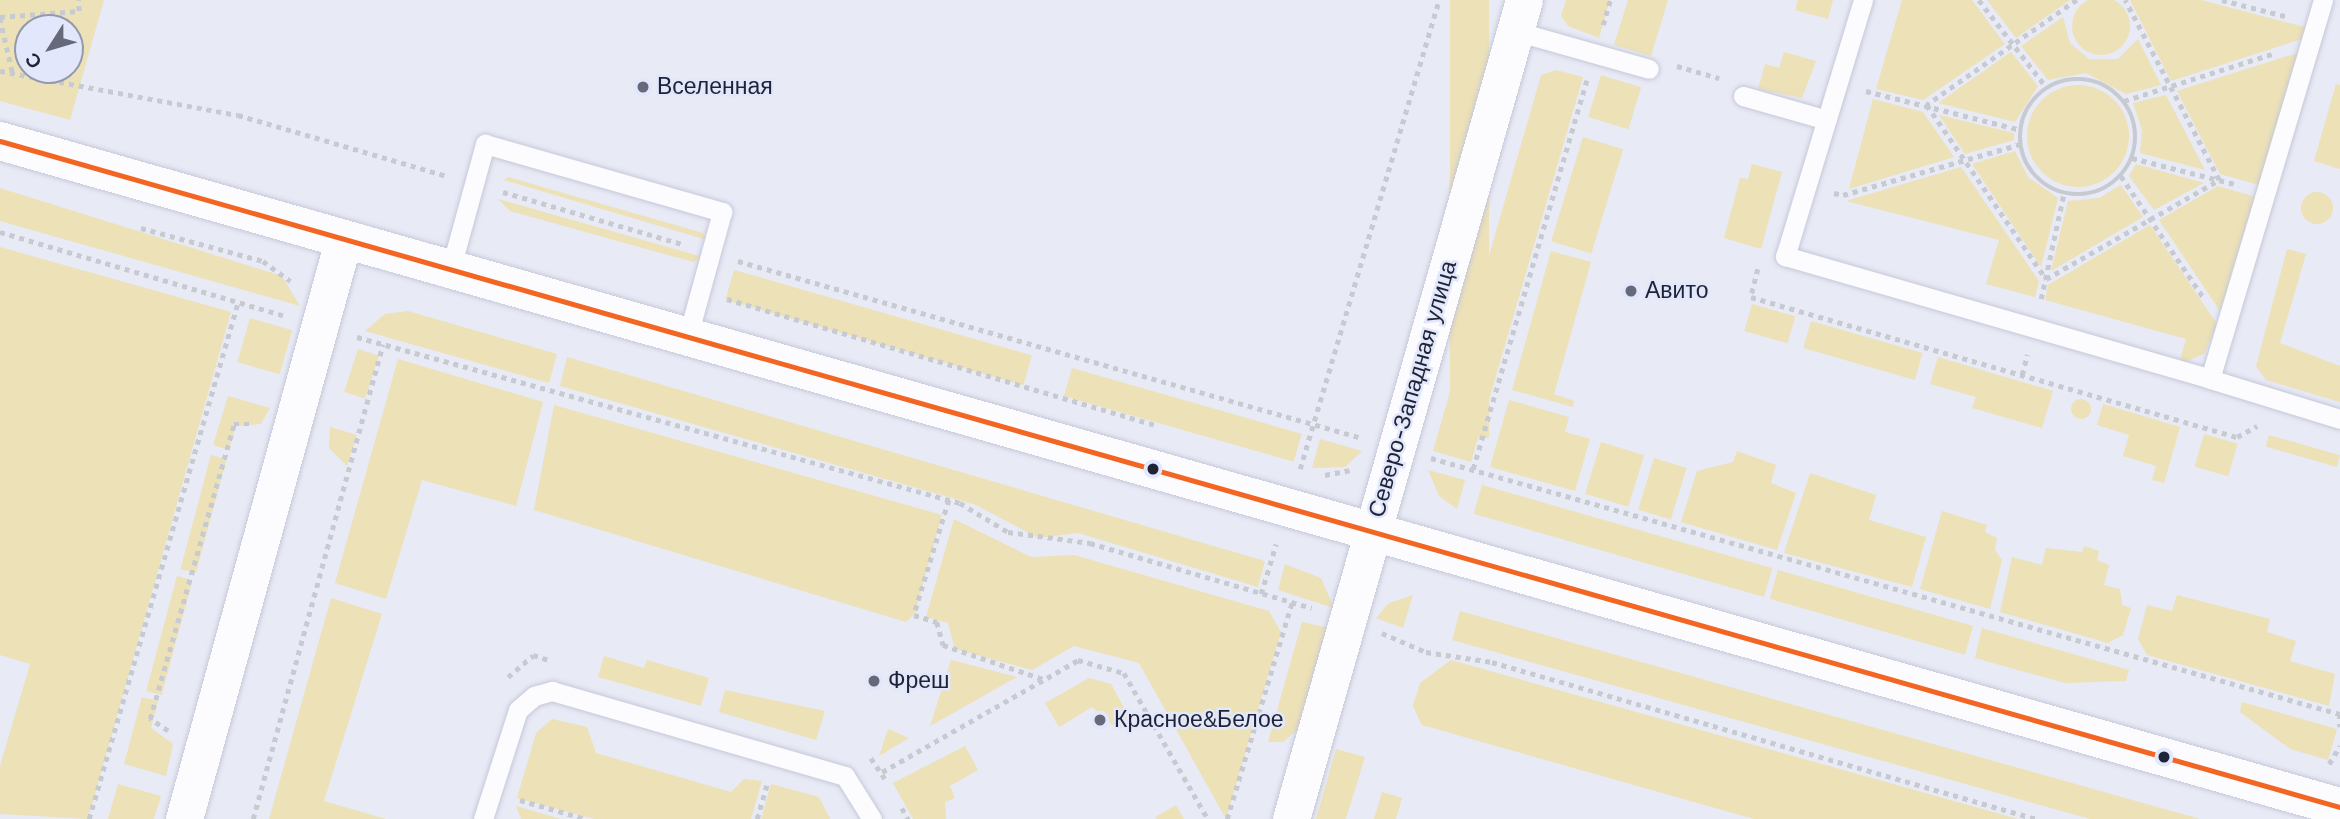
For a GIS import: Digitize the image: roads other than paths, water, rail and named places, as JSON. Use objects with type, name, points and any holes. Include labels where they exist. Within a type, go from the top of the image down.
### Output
[{"type":"main road","points":[[0,141],[1286,510],[2340,807]]},
{"type":"street","name":"Северо-Западная улица","points":[[1291,819],[1371,533],[1376,441],[1520,15]]},
{"type":"street","points":[[184,819],[308,323],[344,241]]},
{"type":"lane","points":[[1863,0],[1786,256],[2340,419]]},
{"type":"lane","points":[[2210,379],[2323,0]]},
{"type":"lane","points":[[1520,15],[1595,52],[1649,69]]},
{"type":"lane","points":[[1743,96],[1827,120]]},
{"type":"lane","points":[[450,271],[485,144],[722,212],[687,339]]},
{"type":"lane","points":[[483,819],[518,710],[534,696],[552,691],[845,776],[872,819]]},
{"type":"place","name":"Вселенная","points":[[643,87]]},
{"type":"place","name":"Авито","points":[[1631,291]]},
{"type":"place","name":"Фреш","points":[[874,681]]},
{"type":"place","name":"Красное&Белое","points":[[1100,720]]}]
